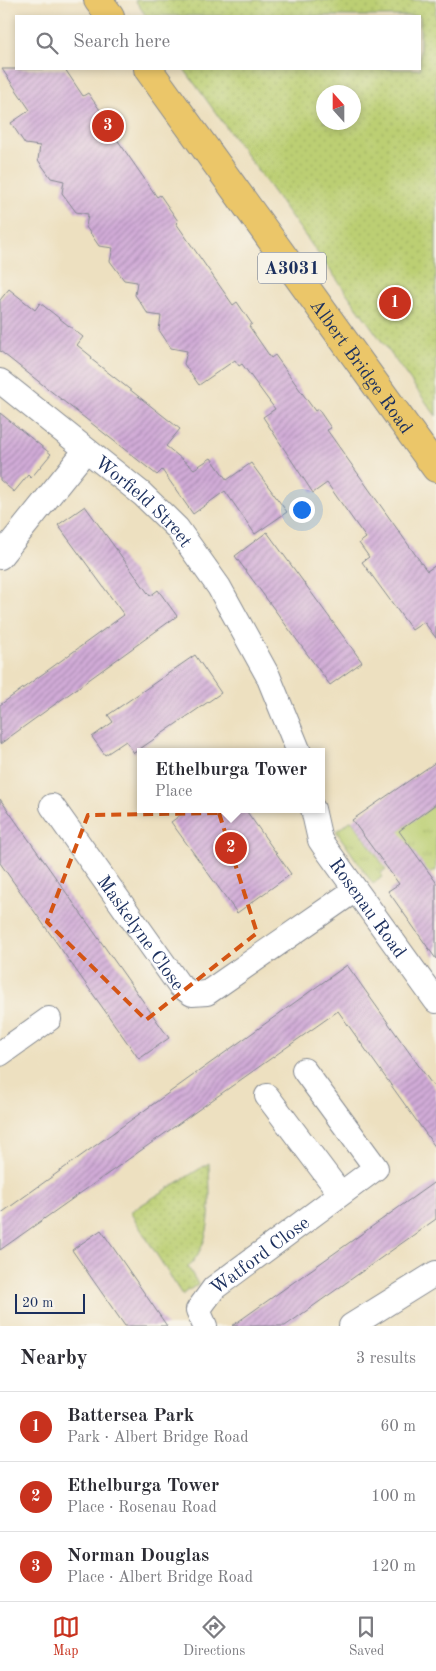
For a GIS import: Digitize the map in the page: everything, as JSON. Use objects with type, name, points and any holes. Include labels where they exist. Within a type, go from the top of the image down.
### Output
[{"type":"main road","points":[[98,0],[109,15]]},
{"type":"main road","name":"Albert Bridge Road","points":[[149,70],[436,468]]},
{"type":"street","name":"Worfield Street","points":[[0,381],[142,494],[177,528],[220,587],[268,676],[297,748]]},
{"type":"street","points":[[0,557],[86,450]]},
{"type":"street","name":"Maskelyne Close","points":[[52,806],[179,985],[192,994],[207,993],[355,890]]},
{"type":"street","name":"Rosenau Road","points":[[314,813],[320,840],[436,1001]]},
{"type":"street","points":[[0,1054],[49,1019]]},
{"type":"street","name":"Watford Close","points":[[205,1326],[198,1310],[214,1288],[376,1168],[304,1070]]},
{"type":"street","points":[[267,1096],[340,1193]]},
{"type":"street","points":[[351,1326],[436,1273]]},
{"type":"highlighted area","points":[[219,813],[257,933],[146,1020],[47,922],[88,815]]},
{"type":"green space","points":[[135,0],[436,0],[436,416],[185,70],[421,70],[421,15],[145,15]]},
{"type":"green space","points":[[436,804],[436,871],[434,870],[414,884],[390,819],[412,821]]},
{"type":"green space","points":[[352,820],[386,869],[381,873],[382,877],[373,884],[336,831]]},
{"type":"green space","points":[[209,1163],[210,1204],[207,1231],[197,1256],[188,1267],[198,1284],[182,1295],[130,1212]]},
{"type":"building","points":[[2,69],[66,70],[83,96],[88,93],[107,120],[105,122],[157,197],[160,195],[178,221],[176,223],[233,305],[237,302],[252,324],[249,326],[271,358],[275,355],[315,411],[318,409],[331,428],[327,430],[427,571],[436,565],[436,638],[424,622],[412,630],[362,562],[369,557],[359,543],[366,538],[327,483],[313,493],[263,417],[275,409],[242,364],[239,366],[235,360],[199,385],[184,364],[187,351],[171,348],[159,330],[161,316],[148,314],[135,295],[137,282],[124,280],[110,261],[113,248],[99,246],[86,227],[88,214],[76,212],[62,193],[64,181],[51,178],[38,160],[40,146],[25,144],[11,123],[30,110]]},
{"type":"building","points":[[9,289],[35,310],[40,303],[83,337],[77,345],[92,357],[91,359],[180,429],[166,446],[194,469],[211,458],[227,480],[251,463],[287,512],[255,534],[225,491],[193,514],[162,470],[157,475],[0,351],[0,300]]},
{"type":"building","points":[[0,413],[51,454],[31,478],[28,475],[14,492],[0,480]]},
{"type":"building","points":[[85,506],[150,596],[158,590],[177,616],[0,744],[0,705],[124,615],[58,525]]},
{"type":"building","points":[[267,532],[362,662],[330,685],[235,556]]},
{"type":"building","points":[[195,655],[221,693],[141,748],[137,748],[137,751],[134,753],[126,741],[105,755],[92,737],[113,722],[108,715]]},
{"type":"building","points":[[436,762],[436,804],[399,831],[436,882],[436,959],[388,891],[399,884],[352,820]]},
{"type":"building","points":[[0,799],[169,1038],[139,1059],[0,863]]},
{"type":"building","points":[[183,813],[248,813],[291,874],[237,913],[171,822]]},
{"type":"building","points":[[347,965],[436,1090],[436,1148],[338,1011],[0,1250],[0,1214]]},
{"type":"building","points":[[436,1181],[436,1219],[285,1326],[232,1326]]},
{"type":"building","points":[[101,1230],[167,1326],[125,1326],[72,1250]]},
{"type":"place","name":"Norman Douglas","points":[[108,126]]},
{"type":"place","name":"Battersea Park","points":[[395,303]]},
{"type":"place","name":"Ethelburga Tower","points":[[231,848]]}]
